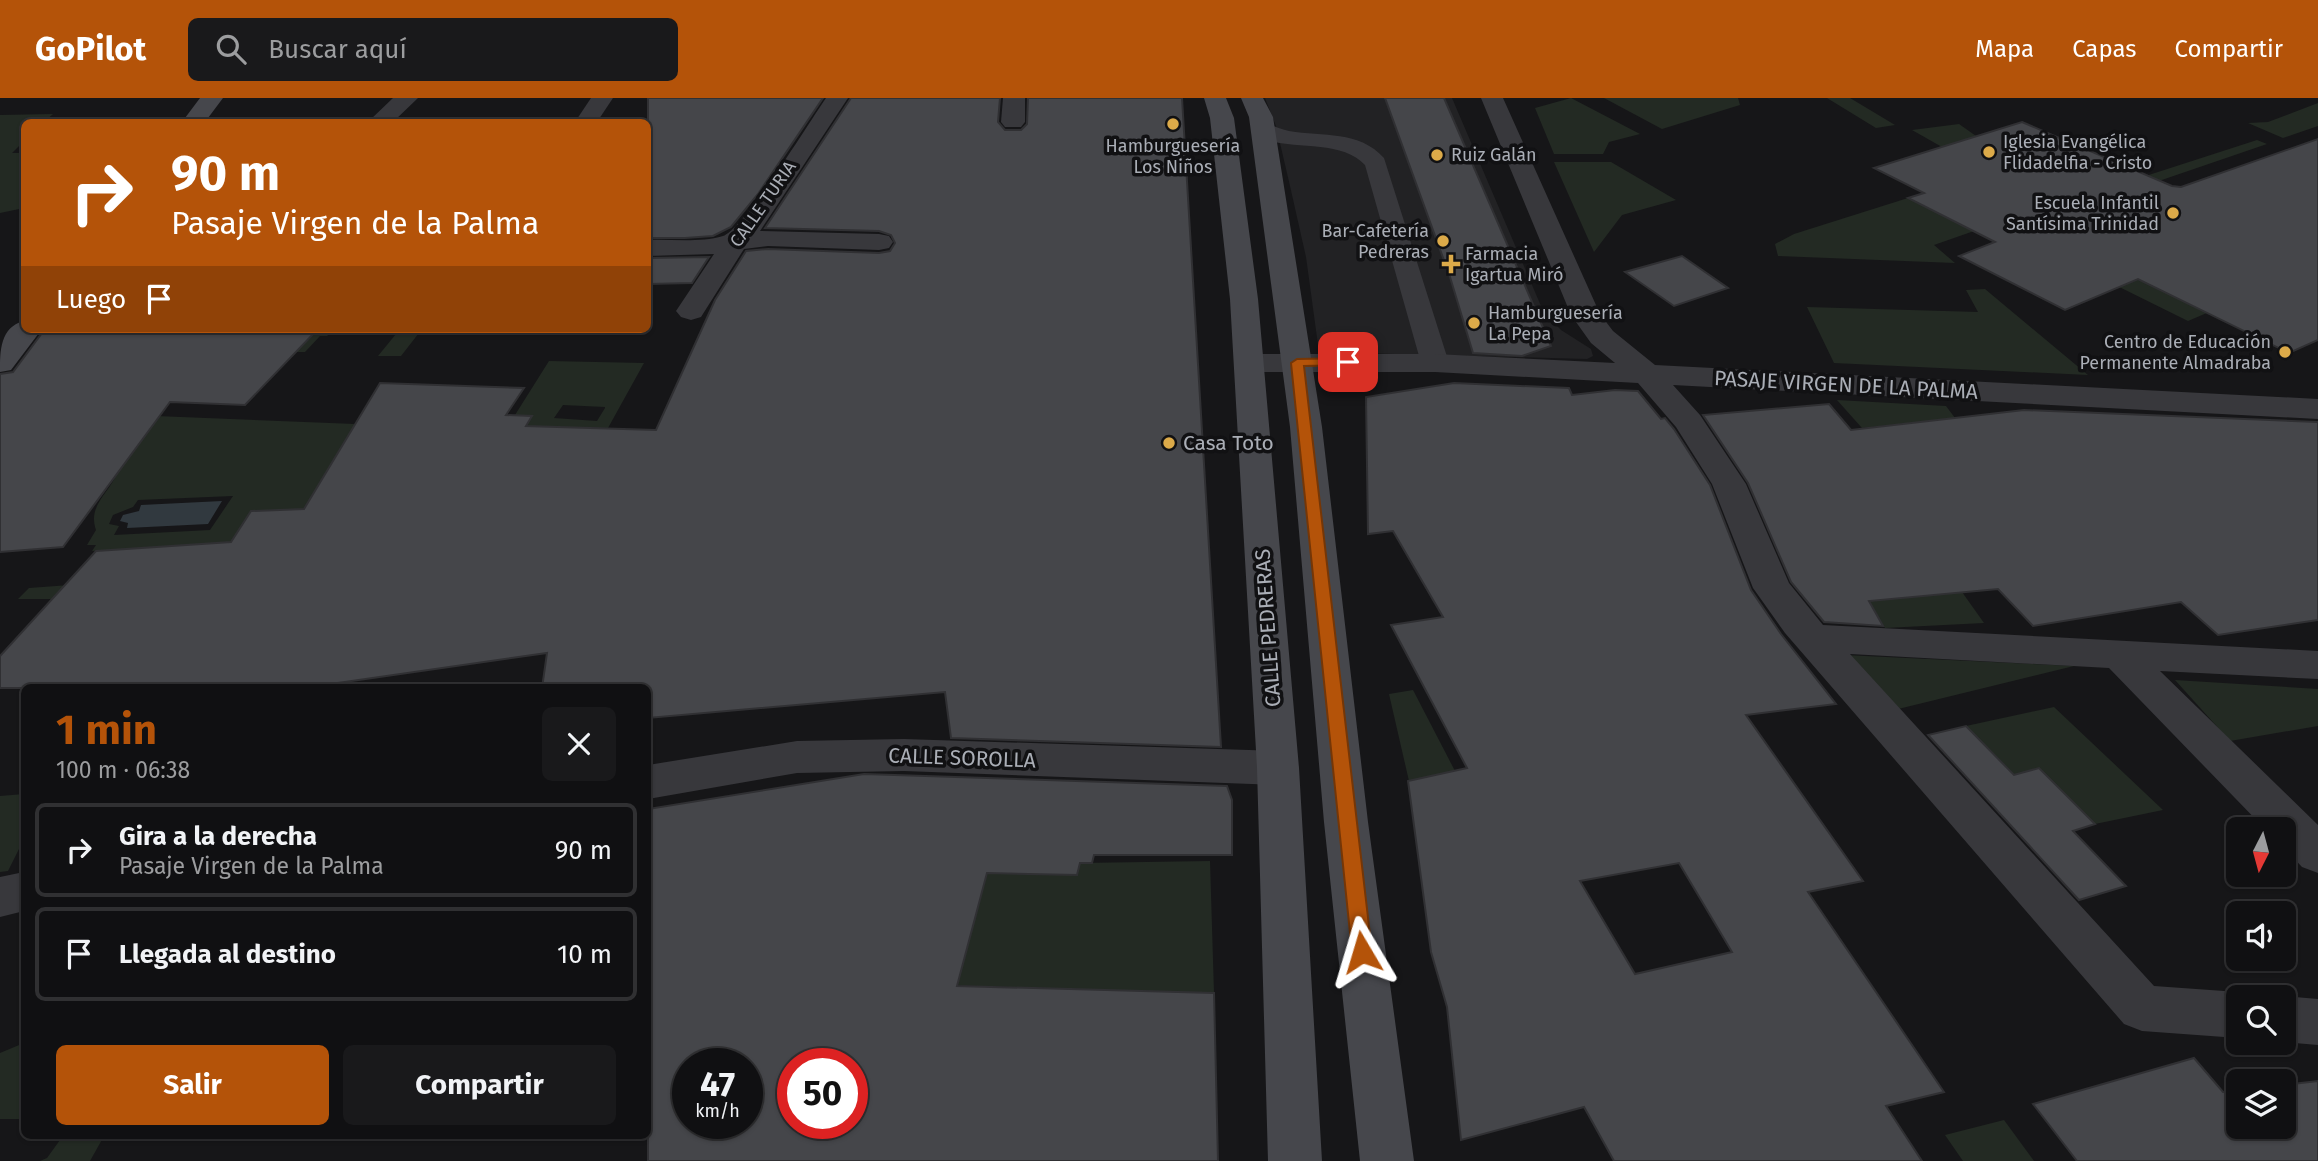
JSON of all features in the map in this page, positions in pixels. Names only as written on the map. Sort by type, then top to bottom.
[{"type":"main road","points":[[195,119],[212,98]]},
{"type":"main road","name":"CALLE PEDRERAS","points":[[1215,98],[1222,118],[1250,363],[1278,768],[1294,1161]]},
{"type":"main road","points":[[1257,113],[1304,412],[1346,822],[1387,1161]]},
{"type":"main road","points":[[0,363],[24,333]]},
{"type":"street","points":[[382,119],[407,98]]},
{"type":"street","points":[[588,119],[602,98]]},
{"type":"street","name":"CALLE TURIA","points":[[691,310],[735,242],[756,220],[837,98]]},
{"type":"street","points":[[1013,122],[1014,98]]},
{"type":"street","points":[[1492,98],[1586,315],[1602,337],[1647,374],[1689,422],[1729,484],[1773,588],[1811,638],[2142,1008],[2226,1014]]},
{"type":"street","points":[[651,248],[695,248],[777,238],[879,242]]},
{"type":"street","name":"PASAJE VIRGEN DE LA PALMA","points":[[1304,412],[1318,386],[1326,378],[1344,368],[1373,361]]},
{"type":"street","name":"PASAJE VIRGEN DE LA PALMA","points":[[1250,363],[1436,363],[2318,409]]},
{"type":"street","points":[[1811,638],[2318,665]]},
{"type":"street","points":[[2119,654],[2318,854]]},
{"type":"street","name":"CALLE SOROLLA","points":[[651,781],[797,757],[904,755],[1278,768]]},
{"type":"street","points":[[0,897],[21,893]]},
{"type":"street","points":[[2296,1020],[2318,1022]]},
{"type":"lane","points":[[1257,113],[1294,138],[1347,144],[1371,156],[1377,163],[1436,363]]},
{"type":"shaded area","points":[[1265,98],[1452,98],[1544,313],[1561,330],[1591,349],[1593,356],[1587,359],[1319,352],[1306,257],[1276,126]]},
{"type":"shaded area","points":[[1571,98],[1640,134],[1609,142],[1603,154],[1554,154],[1535,108]]},
{"type":"shaded area","points":[[1604,98],[1738,98],[1740,105],[1662,129]]},
{"type":"shaded area","points":[[1827,98],[1850,98],[1895,125],[1876,128]]},
{"type":"shaded area","points":[[2318,103],[2318,126],[2283,138],[2248,123],[2268,122]]},
{"type":"shaded area","points":[[53,114],[47,119],[21,119],[21,144],[12,153],[21,153],[21,209],[0,213],[0,115]]},
{"type":"shaded area","points":[[1959,124],[1976,136],[1942,147],[1912,130]]},
{"type":"shaded area","points":[[2257,140],[2267,144],[2115,196],[2258,291],[2188,321],[1994,225]]},
{"type":"shaded area","points":[[1554,162],[1611,162],[1676,200],[1622,215],[1594,252]]},
{"type":"shaded area","points":[[1908,198],[1974,231],[1934,245],[1955,263],[1778,256],[1775,244],[1794,234]]},
{"type":"shaded area","points":[[1985,289],[2088,375],[1834,363],[1807,307],[1978,312],[1966,290]]},
{"type":"shaded area","points":[[314,333],[331,333],[320,336],[305,352],[296,352]]},
{"type":"shaded area","points":[[364,333],[419,333],[401,356],[378,356],[396,334]]},
{"type":"shaded area","points":[[549,361],[644,363],[608,428],[526,426],[532,416],[515,415]],"holes":[[[563,405],[605,407],[597,421],[554,418]]]},
{"type":"shaded area","points":[[1837,400],[1946,406],[1955,418],[1862,428]]},
{"type":"shaded area","points":[[131,415],[355,424],[304,509],[251,511],[234,538],[256,538],[40,613],[51,599],[18,599],[29,588],[97,583],[119,550],[92,551],[96,545],[87,545],[96,530],[94,521],[97,506],[118,470]],"holes":[[[233,496],[210,530],[114,535],[119,526],[109,524],[113,515],[133,507],[138,500]]]},
{"type":"shaded area","points":[[222,501],[208,524],[127,528],[128,523],[120,521],[123,515],[139,511],[141,505]]},
{"type":"shaded area","points":[[1962,592],[1984,623],[1885,628],[1869,601]]},
{"type":"shaded area","points":[[1844,655],[2074,666],[1890,711]]},
{"type":"shaded area","points":[[2175,680],[2318,689],[2318,726],[2230,741]]},
{"type":"shaded area","points":[[1413,690],[1455,771],[1409,781],[1389,694]]},
{"type":"shaded area","points":[[2054,707],[2163,810],[2095,824],[2039,768],[2014,775],[1966,726]]},
{"type":"shaded area","points":[[871,779],[997,780],[996,841],[1021,844],[1018,874],[1077,875],[1080,863],[1210,861],[1214,993],[845,982]],"holes":[[[905,817],[939,819],[936,832],[996,842],[976,916],[877,908]]]},
{"type":"shaded area","points":[[21,794],[21,845],[8,871],[0,872],[0,796]]},
{"type":"shaded area","points":[[21,1044],[21,1119],[0,1119],[0,1053]]},
{"type":"shaded area","points":[[2004,1120],[2034,1161],[1963,1161],[1945,1135]]},
{"type":"shaded area","points":[[102,1139],[90,1161],[40,1161],[47,1158],[60,1140]]},
{"type":"building","points":[[648,98],[823,98],[758,194],[731,227],[713,236],[651,238],[651,119],[648,119]]},
{"type":"building","points":[[851,98],[1000,98],[998,122],[1005,130],[1021,130],[1027,124],[1028,98],[1182,98],[1221,747],[951,738],[945,692],[651,718],[651,684],[543,684],[547,653],[331,684],[21,684],[21,688],[0,688],[0,656],[96,551],[231,542],[251,511],[304,509],[380,383],[524,388],[506,415],[532,416],[526,426],[656,430],[715,300],[746,251],[768,249],[879,253],[890,251],[895,243],[891,235],[879,231],[765,228]]},
{"type":"building","points":[[1385,98],[1444,98],[1551,346],[1522,356],[1473,353],[1450,277]]},
{"type":"building","name":"Escuela Infantil Santísima Trinidad","points":[[2022,122],[2172,186],[2181,187],[2318,139],[2318,340],[2289,353],[2138,279],[2065,310],[1959,256],[1995,242],[1908,198],[1924,193],[1874,168]]},
{"type":"building","points":[[1682,256],[1728,288],[1674,306],[1625,272]]},
{"type":"building","points":[[709,257],[692,283],[651,284],[651,258]]},
{"type":"building","points":[[42,333],[314,333],[245,405],[170,402],[63,547],[0,552],[0,374],[13,372]]},
{"type":"building","points":[[1454,383],[1569,388],[1572,395],[1615,390],[1638,391],[1661,419],[1665,418],[1674,429],[1710,485],[1751,590],[1781,634],[1836,704],[1746,715],[1863,881],[1808,892],[1944,1092],[1886,1106],[1922,1161],[1614,1161],[1584,1107],[1461,1140],[1447,1007],[1431,952],[1408,781],[1467,768],[1391,625],[1443,617],[1393,531],[1368,534],[1366,397]],"holes":[[[1679,863],[1732,952],[1635,974],[1580,881]]]},
{"type":"building","points":[[1829,404],[1851,430],[2024,410],[2318,422],[2318,620],[2218,635],[2181,602],[2033,626],[1998,589],[1869,601],[1883,626],[1824,622],[1791,582],[1748,483],[1703,415]]},
{"type":"building","points":[[1966,726],[2014,775],[2039,768],[2095,824],[2073,831],[2126,886],[2079,900],[1928,735]]},
{"type":"building","points":[[864,774],[1227,786],[1232,800],[1232,855],[1094,855],[1092,863],[1080,863],[1077,875],[987,873],[957,986],[1214,993],[1218,1161],[648,1161],[648,1139],[651,1139],[651,809]]},
{"type":"building","points":[[2194,1058],[2223,1092],[2226,1092],[2226,1139],[2296,1139],[2296,1084],[2318,1081],[2318,1161],[2077,1161],[2033,1104]]},
{"type":"place","name":"Hamburguesería Los Niños","points":[[1173,124]]},
{"type":"place","name":"Iglesia Evangélica Flidadelfia - Cristo","points":[[1989,152]]},
{"type":"place","name":"Ruiz Galán","points":[[1437,155]]},
{"type":"place","name":"Escuela Infantil Santísima Trinidad","points":[[2173,213]]},
{"type":"place","name":"Bar-Cafetería Pedreras","points":[[1443,241]]},
{"type":"place","name":"Farmacia Igartua Miró","points":[[1451,264]]},
{"type":"place","name":"Hamburguesería La Pepa","points":[[1474,323]]},
{"type":"place","name":"Centro de Educación Permanente Almadraba","points":[[2285,352]]},
{"type":"place","name":"Casa Toto","points":[[1169,443]]},
{"type":"route","points":[[1348,362],[1297,363],[1362,952]]}]
